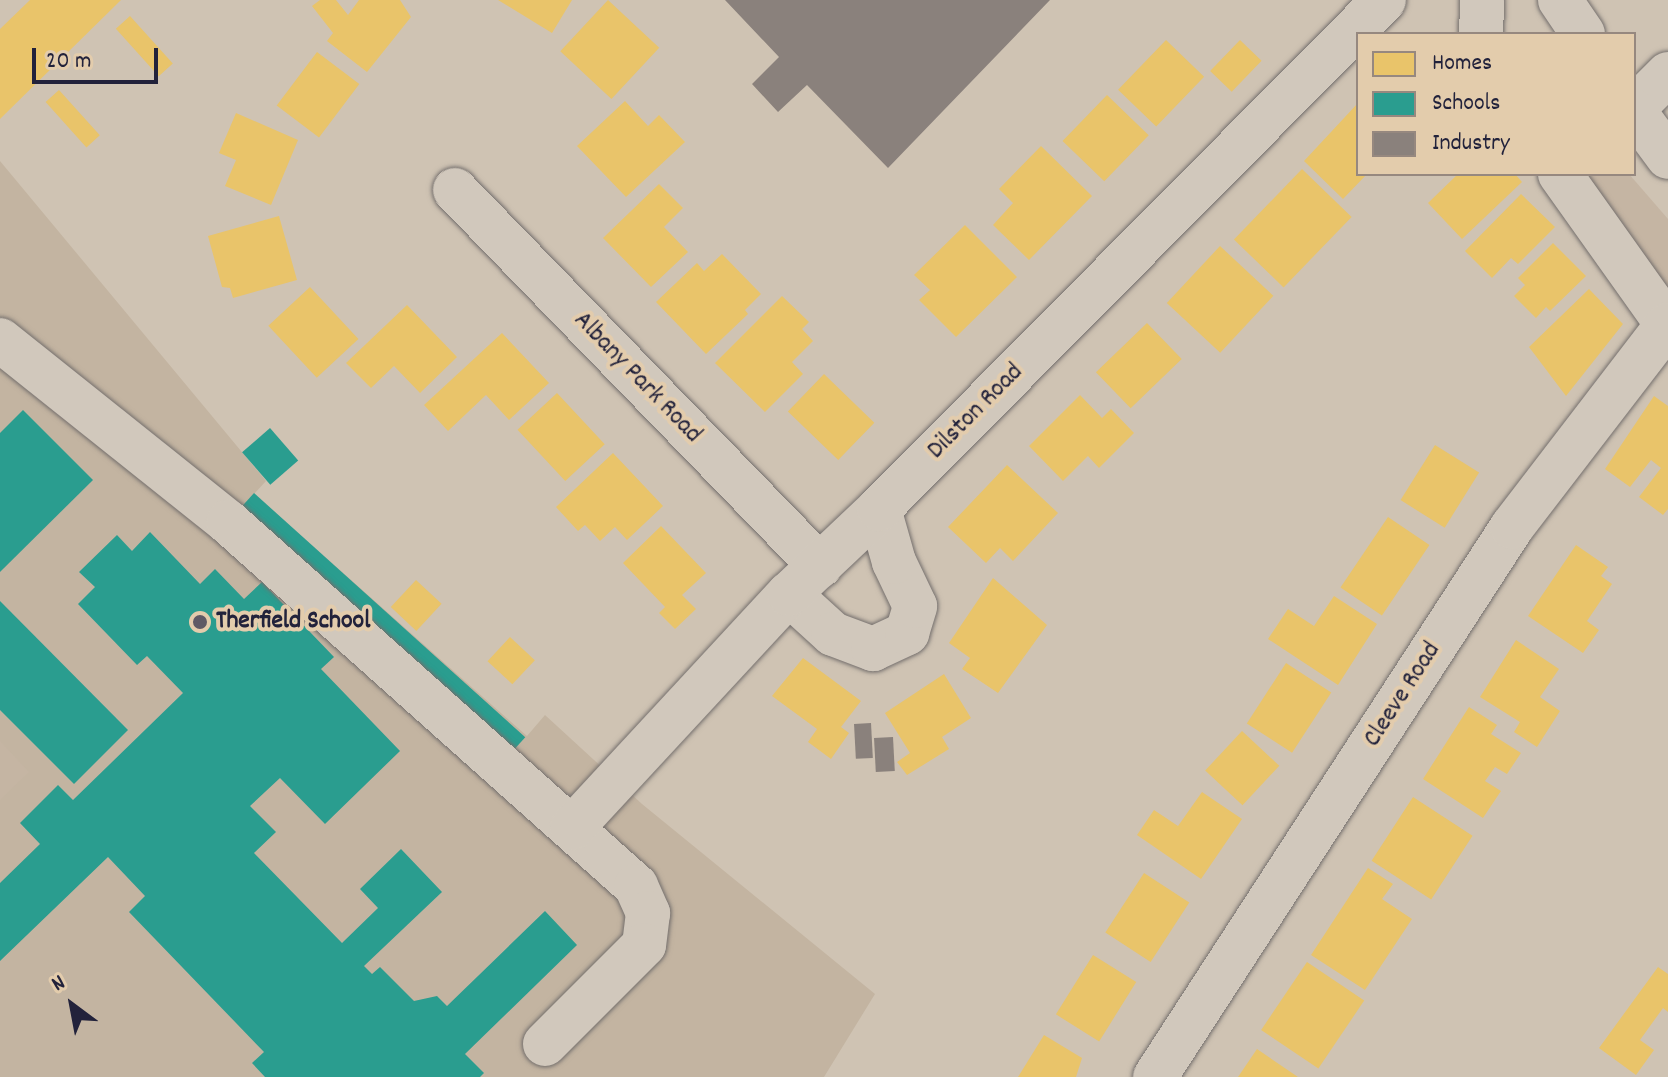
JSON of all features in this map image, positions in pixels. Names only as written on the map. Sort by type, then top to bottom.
[{"type":"street","name":"Dilston Road","points":[[572,828],[804,580],[879,509],[1384,0]]},
{"type":"street","points":[[1481,32],[1482,0]]},
{"type":"street","points":[[1560,0],[1582,32]]},
{"type":"street","points":[[1636,108],[1668,74]]},
{"type":"street","points":[[1636,113],[1668,157]]},
{"type":"street","points":[[1561,176],[1668,325]]},
{"type":"street","name":"Albany Park Road","points":[[455,190],[804,580],[833,634],[873,649],[907,633],[915,606],[894,562],[879,509]]},
{"type":"street","name":"Cleeve Road","points":[[1155,1077],[1512,527],[1668,325]]},
{"type":"street","points":[[0,340],[228,522],[636,886],[648,913],[644,945],[545,1044]]},
{"type":"shaded area","name":"Therfield School","points":[[0,161],[266,481],[254,494],[527,736],[545,715],[642,804],[875,994],[824,1077],[0,1077]]},
{"type":"shaded area","points":[[1578,176],[1631,176],[1668,219],[1668,299]]},
{"type":"shaded area","points":[[0,741],[29,772],[0,800]]},
{"type":"building: Homes","points":[[30,0],[121,0],[0,119],[0,29]]},
{"type":"building: Homes","points":[[320,0],[336,0],[348,15],[359,0],[400,0],[411,17],[367,72],[327,41],[333,33],[312,6]]},
{"type":"building: Homes","points":[[498,0],[572,0],[552,33]]},
{"type":"building: Homes","points":[[608,0],[659,48],[611,99],[560,51]]},
{"type":"building: Homes","points":[[130,16],[173,64],[159,76],[116,29]]},
{"type":"building: Homes","points":[[1166,40],[1204,77],[1156,126],[1118,90]]},
{"type":"building: Homes","points":[[1240,40],[1262,61],[1232,92],[1210,71]]},
{"type":"building: Homes","points":[[317,52],[359,84],[319,137],[277,106]]},
{"type":"building: Homes","points":[[59,90],[100,135],[86,147],[46,102]]},
{"type":"building: Homes","points":[[1107,95],[1149,135],[1104,181],[1063,141]]},
{"type":"building: Homes","points":[[625,101],[648,126],[659,115],[685,142],[626,197],[577,146]]},
{"type":"building: Homes","points":[[1356,105],[1356,176],[1365,176],[1343,199],[1304,161]]},
{"type":"building: Homes","points":[[236,113],[298,140],[271,205],[225,186],[236,160],[219,153]]},
{"type":"building: Homes","points":[[1041,146],[1092,196],[1029,260],[993,225],[1013,203],[999,189]]},
{"type":"building: Homes","points":[[1302,169],[1352,217],[1284,287],[1234,239]]},
{"type":"building: Homes","points":[[1456,176],[1517,176],[1522,182],[1462,239],[1428,203]]},
{"type":"building: Homes","points":[[659,184],[683,208],[664,227],[688,252],[651,287],[603,238]]},
{"type":"building: Homes","points":[[1521,194],[1555,227],[1518,264],[1511,258],[1492,278],[1465,251]]},
{"type":"building: Homes","points":[[279,216],[297,280],[233,298],[230,288],[222,287],[208,236]]},
{"type":"building: Homes","points":[[965,225],[1017,277],[956,337],[919,300],[930,290],[914,275]]},
{"type":"building: Homes","points":[[1553,243],[1586,276],[1550,311],[1546,307],[1536,318],[1514,296],[1525,285],[1518,278]]},
{"type":"building: Homes","points":[[1220,246],[1273,296],[1220,353],[1167,303]]},
{"type":"building: Homes","points":[[722,254],[761,294],[745,310],[748,314],[706,354],[656,302],[697,263],[704,271]]},
{"type":"building: Homes","points":[[310,287],[358,339],[317,378],[268,326]]},
{"type":"building: Homes","points":[[1589,289],[1623,324],[1566,396],[1529,347]]},
{"type":"building: Homes","points":[[782,296],[809,322],[802,329],[813,341],[792,362],[803,374],[765,412],[715,363]]},
{"type":"building: Homes","points":[[407,305],[457,357],[420,393],[394,366],[371,388],[346,363]]},
{"type":"building: Homes","points":[[1147,323],[1182,359],[1131,408],[1096,372]]},
{"type":"building: Homes","points":[[502,333],[549,383],[509,420],[486,395],[448,431],[424,405]]},
{"type":"building: Homes","points":[[824,374],[874,423],[838,460],[788,411]]},
{"type":"building: Homes","points":[[557,393],[605,444],[565,481],[518,430]]},
{"type":"building: Homes","points":[[1080,395],[1102,418],[1111,409],[1134,433],[1099,468],[1088,456],[1063,481],[1029,446]]},
{"type":"building: Homes","points":[[1654,396],[1668,406],[1668,509],[1663,515],[1639,497],[1661,468],[1651,460],[1630,487],[1605,469]]},
{"type":"building: Homes","points":[[1435,445],[1479,473],[1445,528],[1401,500]]},
{"type":"building: Homes","points":[[613,453],[663,506],[627,540],[615,527],[600,541],[585,525],[578,531],[556,507]]},
{"type":"building: Homes","points":[[1007,465],[1058,513],[1013,561],[1000,548],[986,563],[948,527]]},
{"type":"building: Homes","points":[[1388,517],[1429,545],[1382,615],[1340,587]]},
{"type":"building: Homes","points":[[661,526],[706,573],[682,595],[696,609],[675,629],[659,613],[665,607],[623,563]]},
{"type":"building: Homes","points":[[1576,545],[1608,567],[1601,576],[1612,584],[1587,621],[1599,630],[1583,653],[1528,616]]},
{"type":"building: Homes","points":[[993,578],[1047,625],[998,693],[962,669],[970,658],[949,643]]},
{"type":"building: Homes","points":[[416,580],[442,604],[416,631],[391,607]]},
{"type":"building: Homes","points":[[1334,596],[1377,624],[1338,685],[1268,639],[1288,609],[1314,626]]},
{"type":"building: Homes","points":[[510,637],[535,660],[512,684],[487,661]]},
{"type":"building: Homes","points":[[1516,640],[1559,669],[1540,697],[1560,711],[1537,747],[1514,732],[1520,722],[1480,697]]},
{"type":"building: Homes","points":[[803,658],[861,701],[841,727],[849,733],[831,759],[808,742],[817,729],[772,696]]},
{"type":"building: Homes","points":[[1286,663],[1331,692],[1292,753],[1247,723]]},
{"type":"building: Homes","points":[[944,674],[971,718],[942,737],[949,749],[907,775],[897,762],[910,753],[885,713]]},
{"type":"building: Homes","points":[[1469,707],[1497,725],[1491,734],[1521,753],[1507,774],[1495,767],[1485,781],[1501,791],[1483,818],[1423,779]]},
{"type":"building: Homes","points":[[1242,731],[1279,766],[1242,805],[1205,770]]},
{"type":"building: Homes","points":[[1202,792],[1242,819],[1201,879],[1137,835],[1154,810],[1178,826]]},
{"type":"building: Homes","points":[[1413,797],[1473,836],[1431,899],[1372,861]]},
{"type":"building: Homes","points":[[1368,868],[1393,884],[1382,899],[1412,919],[1365,990],[1311,955]]},
{"type":"building: Homes","points":[[1144,873],[1189,902],[1151,962],[1105,933]]},
{"type":"building: Homes","points":[[1093,955],[1136,982],[1099,1041],[1056,1014]]},
{"type":"building: Homes","points":[[1307,962],[1364,1001],[1318,1069],[1261,1030]]},
{"type":"building: Homes","points":[[1658,967],[1668,974],[1668,1012],[1663,1008],[1640,1040],[1654,1050],[1636,1075],[1599,1048]]},
{"type":"building: Homes","points":[[1044,1035],[1082,1058],[1076,1077],[1018,1077]]},
{"type":"building: Homes","points":[[1257,1049],[1298,1077],[1238,1077]]},
{"type":"building: Schools","points":[[23,410],[93,480],[0,572],[0,433]]},
{"type":"building: Schools","points":[[270,428],[298,460],[270,485],[242,452]]},
{"type":"building: Schools","points":[[254,493],[525,737],[509,755],[238,511]]},
{"type":"building: Schools","points":[[150,532],[200,584],[215,569],[244,599],[262,582],[334,657],[321,669],[400,751],[325,824],[280,778],[250,806],[276,832],[254,853],[342,943],[378,908],[360,889],[401,849],[442,892],[364,966],[372,974],[380,967],[414,1001],[437,996],[447,1006],[545,911],[577,945],[465,1054],[484,1073],[480,1077],[265,1077],[252,1063],[264,1052],[129,912],[145,896],[108,857],[0,961],[0,883],[40,844],[20,823],[58,785],[73,800],[183,693],[147,656],[137,665],[78,604],[95,587],[79,572],[117,535],[132,551]]},
{"type":"building: Schools","points":[[0,601],[128,730],[74,784],[0,710]]},
{"type":"building: Industry","points":[[725,0],[1050,0],[888,168],[807,85],[778,112],[752,84],[779,57]]},
{"type":"building: Industry","points":[[871,723],[873,758],[856,759],[854,724]]},
{"type":"building: Industry","points":[[893,737],[895,771],[876,772],[874,738]]},
{"type":"place","name":"Therfield School","points":[[200,622]]}]
